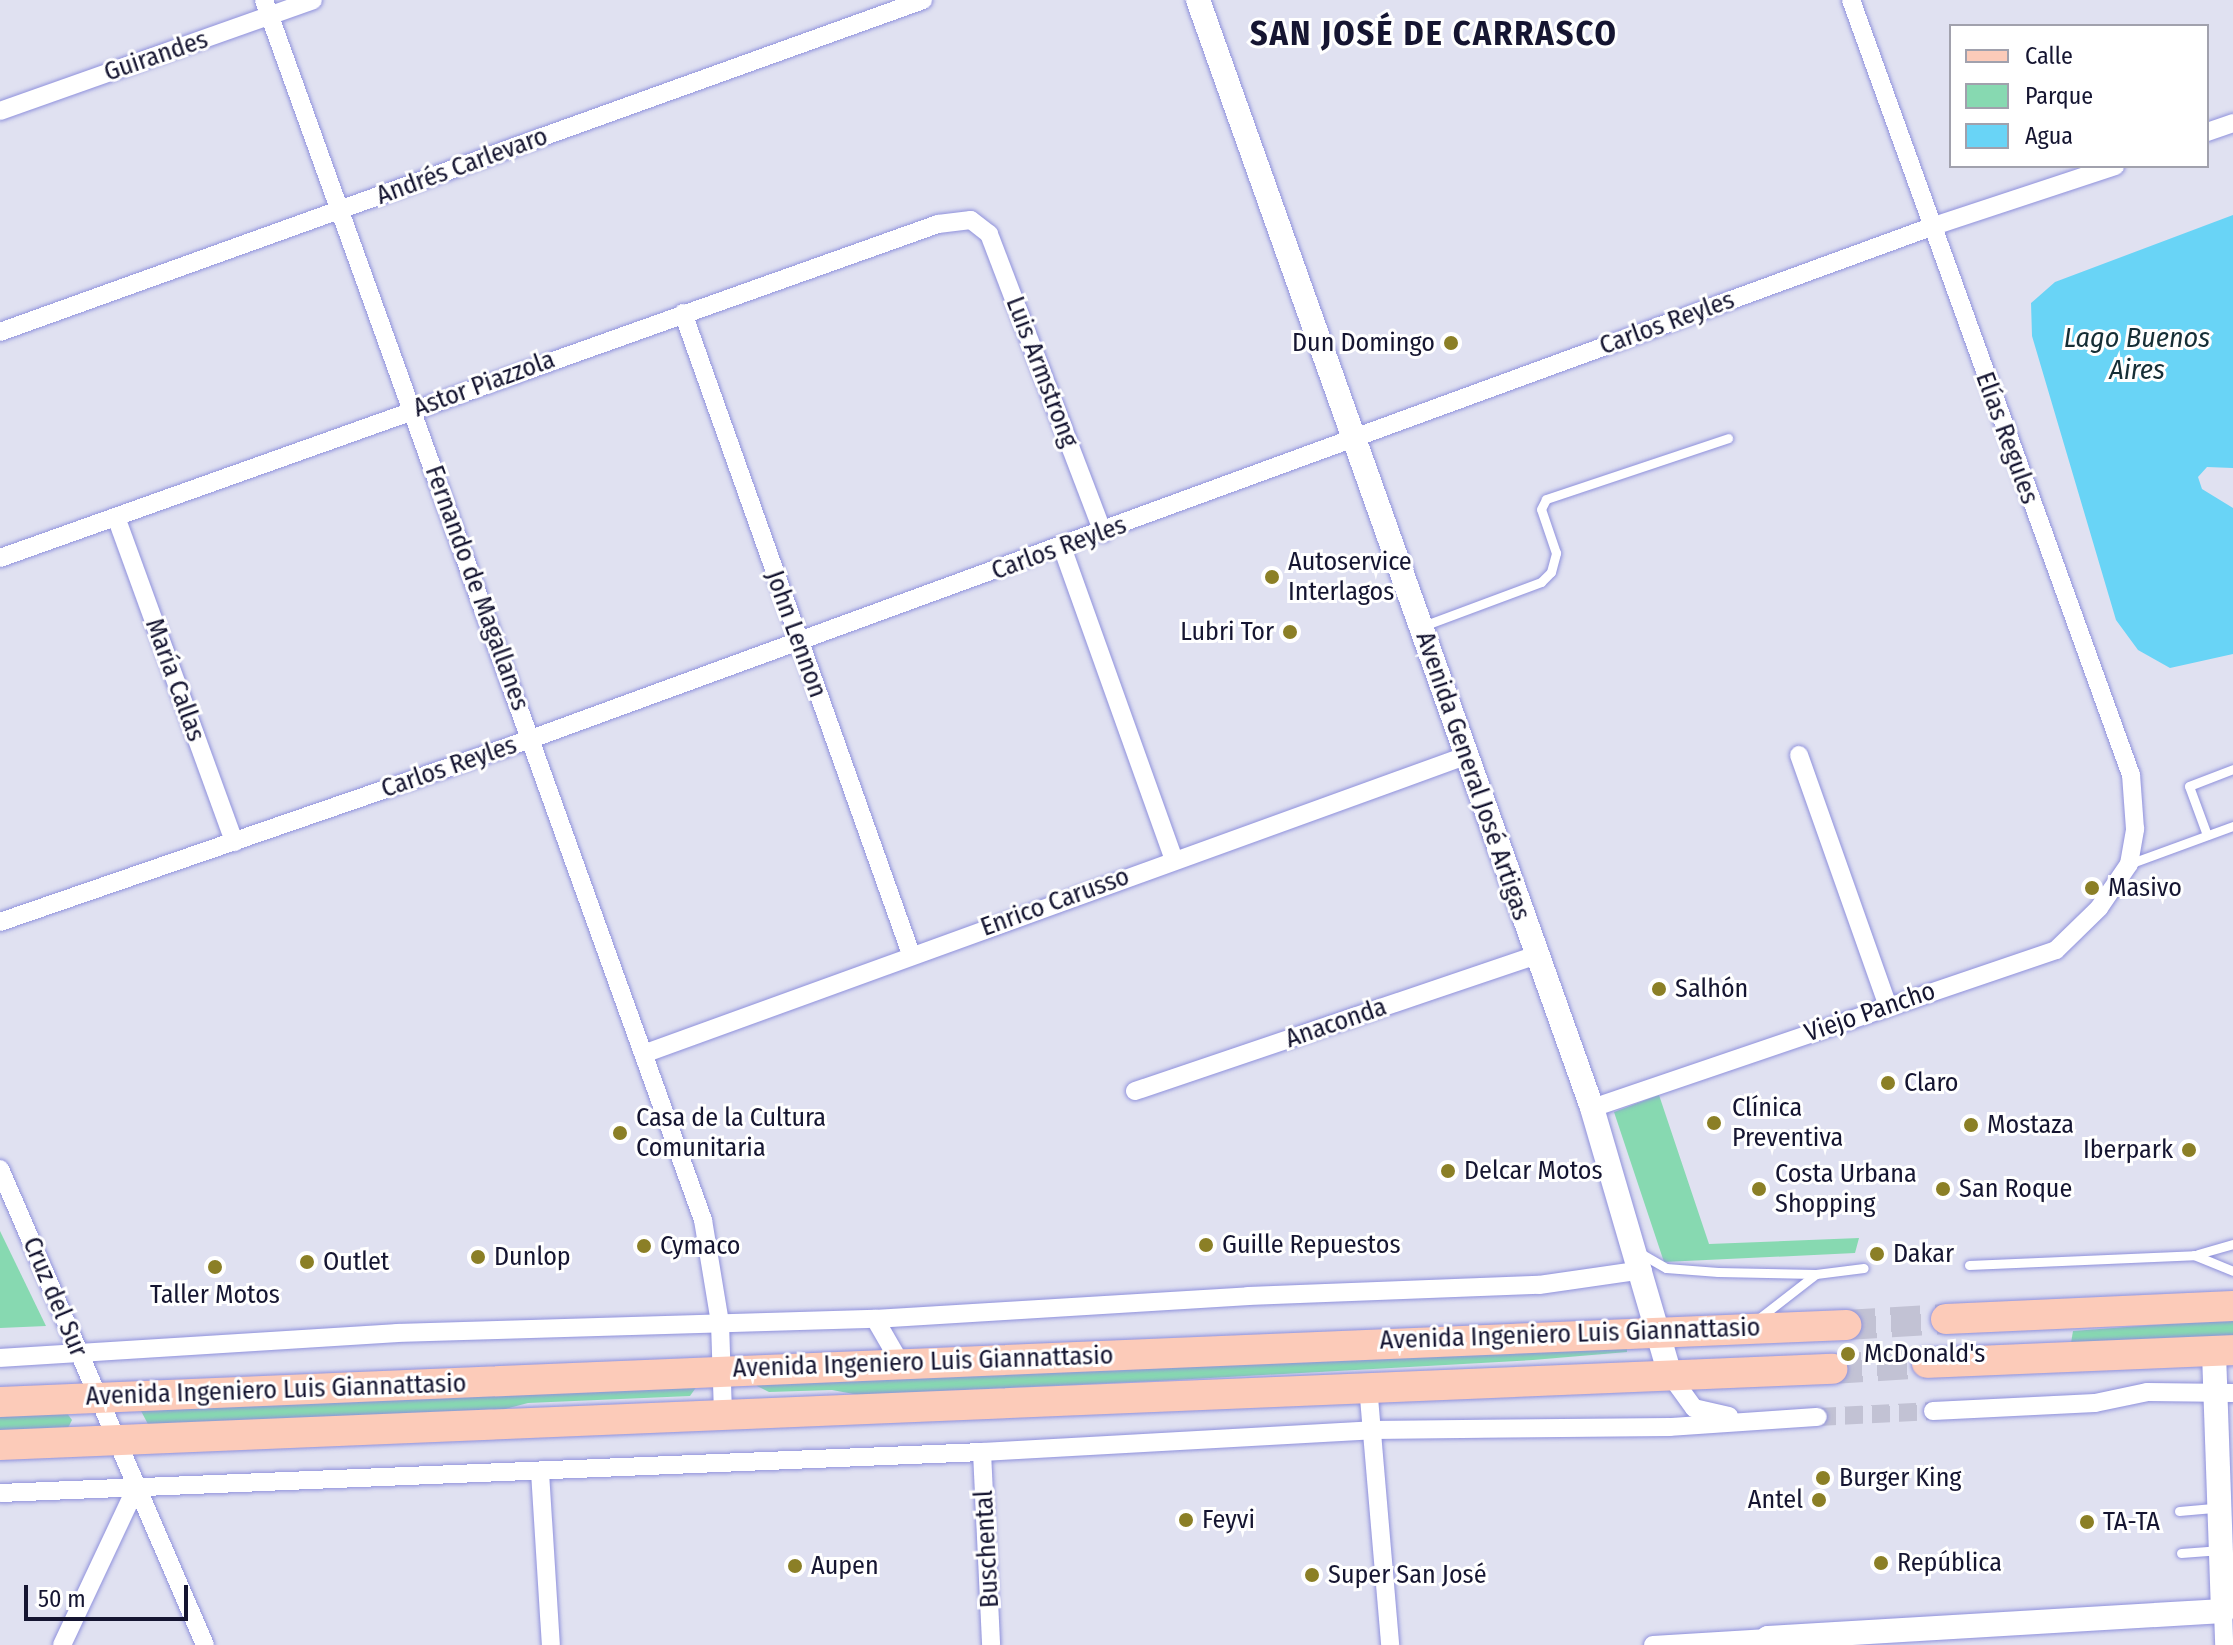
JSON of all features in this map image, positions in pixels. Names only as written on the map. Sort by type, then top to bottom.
[{"type":"main road","points":[[1946,1319],[2233,1306]]},
{"type":"main road","name":"Avenida Ingeniero Luis Giannattasio","points":[[0,1402],[1749,1326],[1846,1325]]},
{"type":"main road","points":[[1927,1363],[2224,1350]]},
{"type":"main road","name":"Avenida Ingeniero Luis Giannattasio","points":[[0,1445],[1832,1369]]},
{"type":"street","name":"Guirandes","points":[[0,111],[267,8],[313,0]]},
{"type":"street","name":"Andrés Carlevaro","points":[[0,332],[923,0]]},
{"type":"street","name":"Avenida General José Artigas","points":[[1198,0],[1592,1108],[1640,1260],[1670,1375]]},
{"type":"street","name":"Elías Regules","points":[[1851,0],[2131,775],[2135,829],[2126,871]]},
{"type":"street","name":"Fernando de Magallanes","points":[[267,8],[646,1053],[703,1220],[720,1323],[723,1413]]},
{"type":"street","points":[[2209,131],[2233,123]]},
{"type":"street","name":"Carlos Reyles","points":[[0,922],[531,739],[1103,533],[1354,436],[1931,227],[2109,168]]},
{"type":"street","name":"Astor Piazzola","points":[[0,558],[938,224],[971,220]]},
{"type":"street","name":"Luis Armstrong","points":[[971,220],[989,234],[1103,533]]},
{"type":"street","name":"John Lennon","points":[[683,313],[911,954]]},
{"type":"street","name":"María Callas","points":[[116,517],[234,842]]},
{"type":"street","points":[[1062,547],[1174,859]]},
{"type":"street","points":[[1799,755],[1888,1006]]},
{"type":"street","name":"Enrico Carusso","points":[[646,1053],[911,954],[1465,756]]},
{"type":"street","name":"Viejo Pancho","points":[[1592,1108],[2056,950],[2126,871]]},
{"type":"street","name":"Anaconda","points":[[1135,1091],[1536,955]]},
{"type":"street","name":"Cruz del Sur","points":[[0,1169],[205,1645]]},
{"type":"street","name":"Avenida Ingeniero Luis Giannattasio","points":[[0,1358],[77,1350],[875,1319],[1248,1296],[1539,1285],[1640,1260]]},
{"type":"street","points":[[875,1319],[901,1364]]},
{"type":"street","points":[[2224,1350],[2220,1508],[2224,1645]]},
{"type":"street","points":[[1670,1375],[1694,1408],[1770,1422]]},
{"type":"street","points":[[1368,1386],[1390,1645]]},
{"type":"street","points":[[1933,1411],[2095,1403],[2147,1392],[2224,1393]]},
{"type":"street","points":[[0,1493],[982,1452],[1372,1430],[1770,1422],[1818,1417]]},
{"type":"street","name":"Buschental","points":[[982,1452],[991,1645]]},
{"type":"street","points":[[540,1472],[551,1645]]},
{"type":"street","points":[[62,1645],[136,1488]]},
{"type":"street","points":[[1653,1645],[1827,1641],[2223,1611]]},
{"type":"lane","points":[[1420,627],[1541,582],[1551,572],[1556,553],[1541,509],[1546,499],[1728,438]]},
{"type":"lane","points":[[2207,835],[2189,786],[2233,769]]},
{"type":"lane","points":[[2126,871],[2233,826]]},
{"type":"lane","points":[[1969,1265],[2194,1255],[2233,1244]]},
{"type":"lane","points":[[2194,1255],[2233,1271]]},
{"type":"lane","points":[[1640,1260],[1666,1268],[1816,1274],[1864,1268]]},
{"type":"lane","points":[[1749,1326],[1816,1274]]},
{"type":"lane","points":[[2179,1511],[2220,1508]]},
{"type":"lane","points":[[2181,1553],[2221,1550]]},
{"type":"green space","points":[[1659,1095],[1709,1244],[1859,1238],[1855,1253],[1664,1262],[1614,1112]]},
{"type":"green space","points":[[0,1231],[46,1326],[0,1328]]},
{"type":"green space","points":[[2233,1319],[2233,1336],[2071,1343],[2073,1331]]},
{"type":"green space","points":[[1627,1343],[1627,1352],[1533,1360],[1157,1381],[859,1395],[832,1390],[769,1392],[757,1386],[757,1381]]},
{"type":"green space","points":[[697,1386],[690,1396],[528,1403],[505,1409],[149,1426],[141,1411]]},
{"type":"green space","points":[[66,1412],[72,1420],[68,1428],[0,1433],[0,1414]]},
{"type":"water","name":"Lago Buenos Aires","points":[[2233,215],[2233,468],[2207,467],[2198,477],[2202,489],[2233,508],[2233,654],[2170,668],[2138,650],[2116,620],[2032,336],[2031,303],[2055,282]]},
{"type":"tunnel","points":[[1846,1325],[1946,1319]]},
{"type":"tunnel","points":[[1832,1369],[1927,1363]]},
{"type":"tunnel","points":[[1818,1417],[1933,1411]]},
{"type":"place","name":"Dun Domingo","points":[[1451,343]]},
{"type":"place","name":"Autoservice Interlagos","points":[[1272,577]]},
{"type":"place","name":"Lubri Tor","points":[[1290,632]]},
{"type":"place","name":"Masivo","points":[[2092,888]]},
{"type":"place","name":"Salhón","points":[[1659,989]]},
{"type":"place","name":"Claro","points":[[1888,1083]]},
{"type":"place","name":"Clínica Preventiva","points":[[1714,1123]]},
{"type":"place","name":"Mostaza","points":[[1971,1125]]},
{"type":"place","name":"Casa de la Cultura Comunitaria","points":[[620,1133]]},
{"type":"place","name":"Iberpark","points":[[2189,1150]]},
{"type":"place","name":"Delcar Motos","points":[[1448,1171]]},
{"type":"place","name":"Costa Urbana Shopping","points":[[1759,1189]]},
{"type":"place","name":"San Roque","points":[[1943,1189]]},
{"type":"place","name":"Guille Repuestos","points":[[1206,1245]]},
{"type":"place","name":"Cymaco","points":[[644,1246]]},
{"type":"place","name":"Dakar","points":[[1877,1254]]},
{"type":"place","name":"Dunlop","points":[[478,1257]]},
{"type":"place","name":"Outlet","points":[[307,1262]]},
{"type":"place","name":"Taller Motos","points":[[215,1267]]},
{"type":"place","name":"McDonald's","points":[[1848,1354]]},
{"type":"place","name":"Burger King","points":[[1823,1478]]},
{"type":"place","name":"Antel","points":[[1819,1500]]},
{"type":"place","name":"Feyvi","points":[[1186,1520]]},
{"type":"place","name":"TA-TA","points":[[2087,1522]]},
{"type":"place","name":"República","points":[[1881,1563]]},
{"type":"place","name":"Aupen","points":[[795,1566]]},
{"type":"place","name":"Super San José","points":[[1312,1575]]},
{"type":"district","name":"SAN JOSÉ DE CARRASCO","points":[[1434,34]]}]
